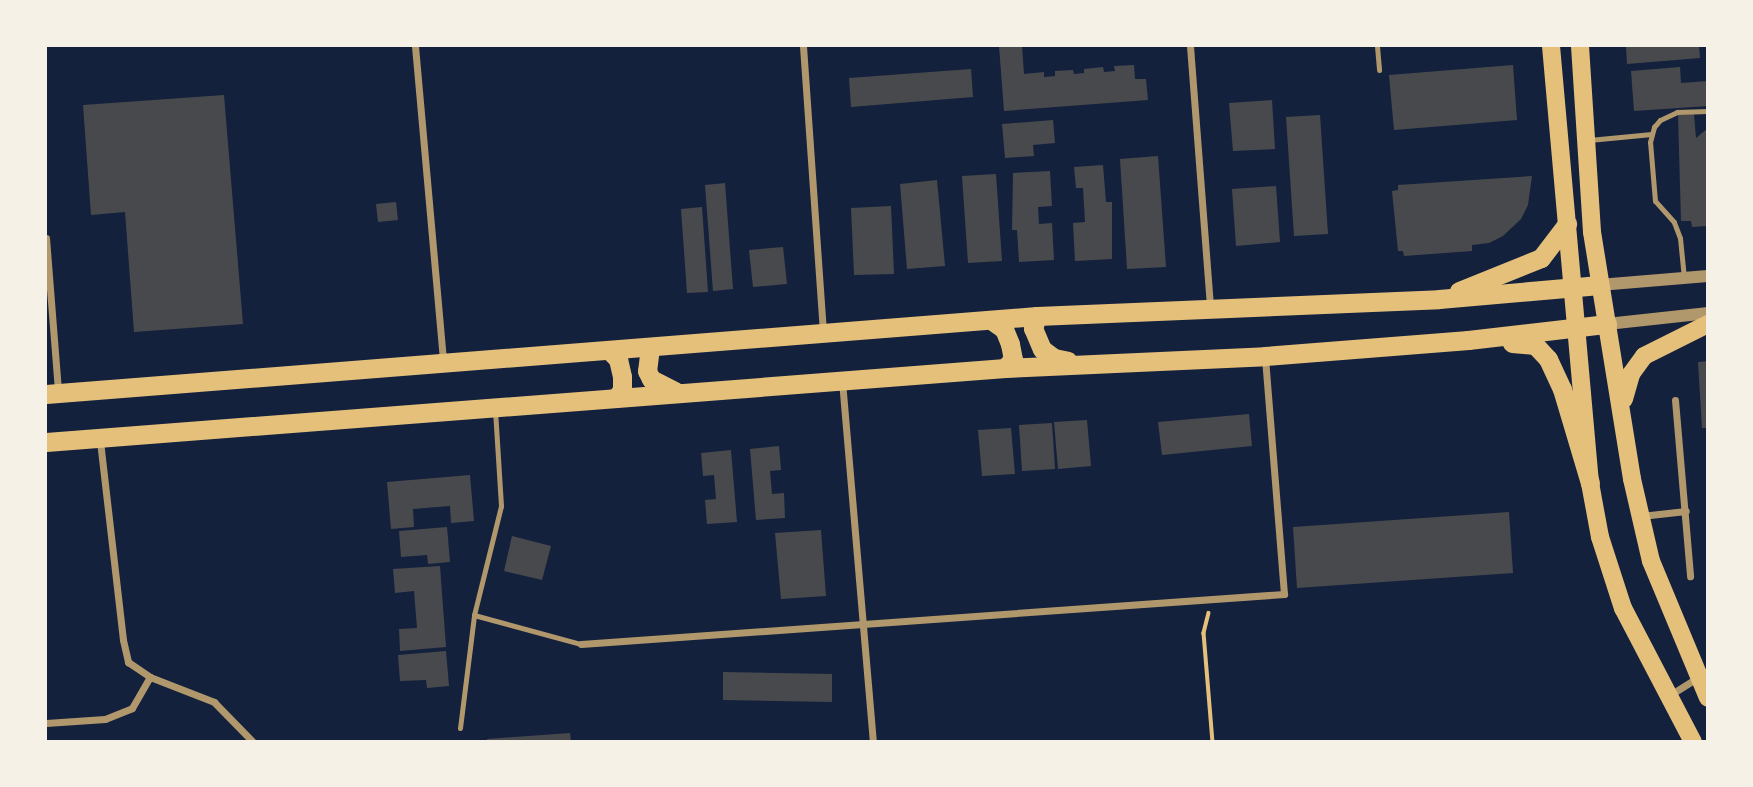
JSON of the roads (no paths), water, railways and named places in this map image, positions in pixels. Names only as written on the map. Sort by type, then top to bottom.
[{"type":"highway","points":[[1439,299],[1541,258],[1567,224]]},
{"type":"highway","points":[[52,394],[1037,316],[1439,299],[1599,285]]},
{"type":"highway","points":[[1037,316],[1033,328],[1042,349],[1054,358],[1076,363]]},
{"type":"highway","points":[[991,320],[1004,329],[1010,344],[1013,359],[1005,368]]},
{"type":"highway","points":[[46,442],[616,398],[676,391],[1076,363],[1265,356],[1468,340],[1607,324]]},
{"type":"highway","points":[[1468,340],[1535,345],[1548,359],[1562,389],[1590,484]]},
{"type":"highway","points":[[650,347],[647,370],[651,379],[676,391]]},
{"type":"highway","points":[[609,350],[618,359],[622,377],[622,390],[616,398]]},
{"type":"main road","points":[[1551,46],[1590,484],[1600,537],[1623,608],[1693,741]]},
{"type":"main road","points":[[1580,46],[1599,285],[1622,406],[1632,479],[1651,561],[1702,675],[1707,698]]},
{"type":"main road","points":[[1622,406],[1631,374],[1643,356],[1707,324]]},
{"type":"street","points":[[415,46],[443,363]]},
{"type":"street","points":[[803,46],[823,333]]},
{"type":"street","points":[[1190,46],[1211,310]]},
{"type":"street","points":[[46,238],[52,394]]},
{"type":"street","points":[[1599,285],[1707,276]]},
{"type":"street","points":[[1607,324],[1707,313]]},
{"type":"street","points":[[581,644],[1284,594],[1265,356]]},
{"type":"street","points":[[842,380],[873,741]]},
{"type":"street","points":[[1675,400],[1690,576]]},
{"type":"street","points":[[100,438],[122,640],[128,662],[150,677],[214,702],[253,741]]},
{"type":"street","points":[[1641,516],[1686,511]]},
{"type":"street","points":[[1668,696],[1702,675]]},
{"type":"street","points":[[46,723],[105,719],[132,708],[150,677]]},
{"type":"lane","points":[[1377,46],[1379,70]]},
{"type":"lane","points":[[1684,278],[1677,230],[1656,201],[1650,142],[1660,120],[1677,112],[1707,111]]},
{"type":"lane","points":[[1586,140],[1652,134]]},
{"type":"lane","points":[[460,728],[474,615],[501,506],[495,407]]},
{"type":"lane","points":[[474,615],[581,644]]}]
